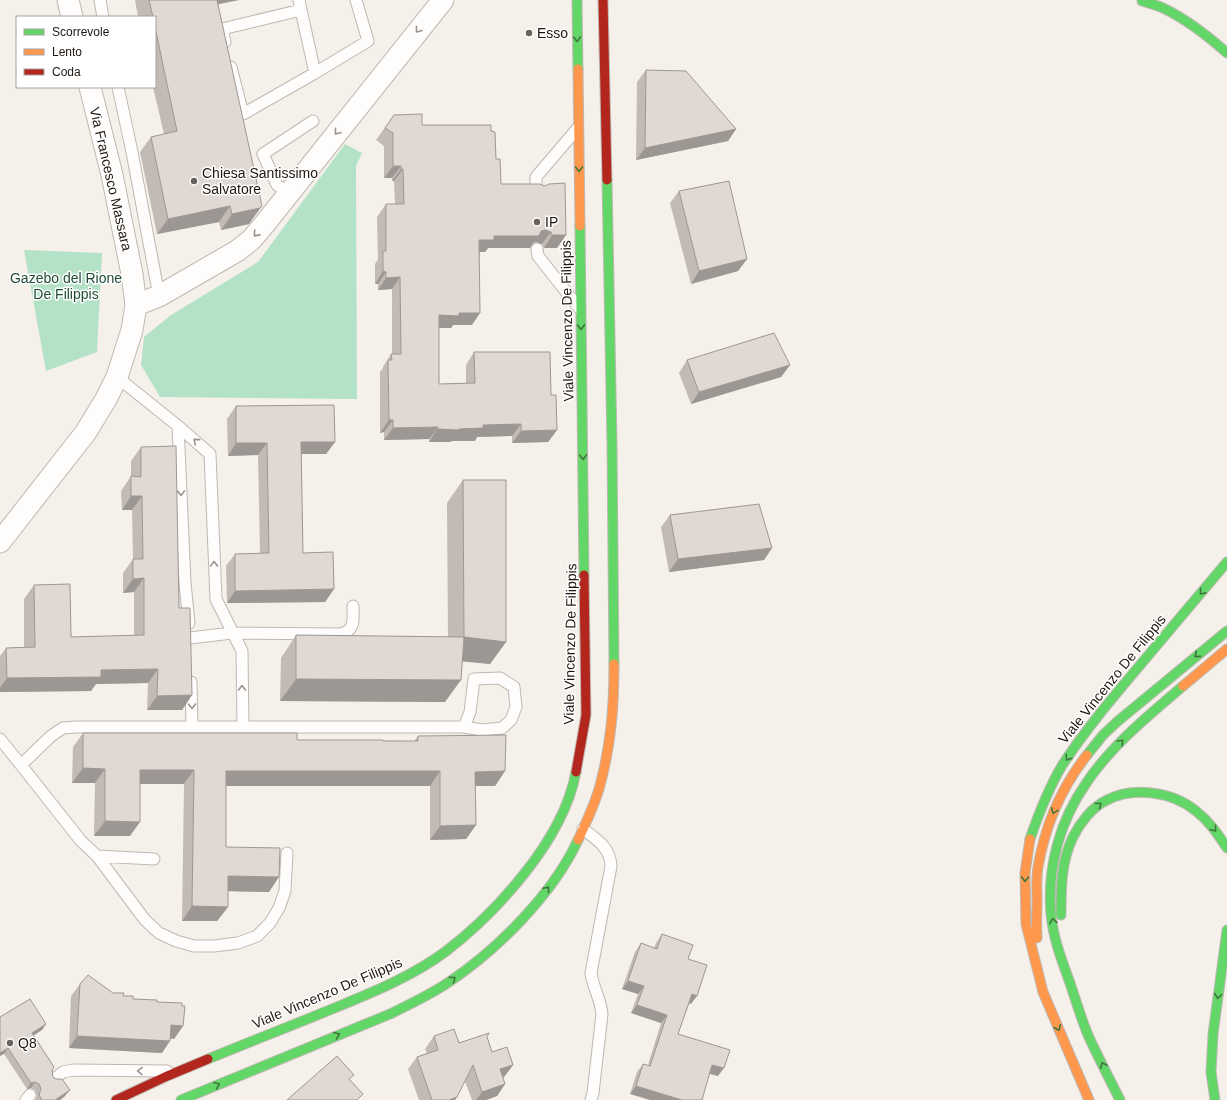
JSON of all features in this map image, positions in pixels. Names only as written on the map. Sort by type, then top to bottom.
[{"type":"main road","name":"Viale Vincenzo De Filippis","points":[[116,1100],[179,1071],[374,991],[422,966],[455,943],[495,908],[535,861],[549,840],[562,814],[572,787],[586,717],[577,0]]},
{"type":"main road","points":[[181,1100],[390,1014],[421,999],[449,982],[502,939],[521,920],[556,878],[574,848],[589,816],[601,782],[611,734],[614,695],[612,444],[603,0]]},
{"type":"main road","points":[[1142,1],[1167,10],[1198,25],[1227,45]]},
{"type":"main road","points":[[1167,10],[1197,29],[1227,54]]},
{"type":"main road","name":"Viale Vincenzo De Filippis","points":[[1089,1100],[1043,992],[1026,924],[1024,895],[1025,873],[1030,843],[1038,815],[1051,787],[1086,730],[1227,562]]},
{"type":"main road","points":[[1043,992],[1037,930],[1038,863],[1054,809],[1063,790],[1074,771],[1090,749],[1105,733],[1227,631]]},
{"type":"main road","points":[[1120,1100],[1084,1024],[1059,951],[1051,913],[1050,887],[1057,849],[1071,808],[1080,791],[1106,757],[1175,693],[1227,649]]},
{"type":"main road","points":[[1070,986],[1061,917],[1063,874],[1066,854],[1073,836],[1091,811],[1113,796],[1127,792],[1157,792],[1189,805],[1202,815],[1213,826],[1227,848]]},
{"type":"main road","points":[[1215,1100],[1211,1072],[1212,1034],[1227,930]]},
{"type":"street","points":[[68,0],[72,16]]},
{"type":"street","points":[[136,305],[159,296],[237,250],[251,240],[443,0]]},
{"type":"street","name":"Via Francesco Massara","points":[[0,542],[86,432],[106,399],[117,377],[132,330],[136,305],[132,274],[112,175],[90,88]]},
{"type":"lane","points":[[100,0],[103,16]]},
{"type":"lane","points":[[315,73],[300,5],[222,29],[243,114],[315,73],[368,41],[356,0]]},
{"type":"lane","points":[[118,88],[159,296]]},
{"type":"lane","points":[[289,193],[277,185],[263,154],[313,121]]},
{"type":"lane","points":[[536,191],[536,177],[579,127]]},
{"type":"lane","points":[[537,249],[538,256],[581,311]]},
{"type":"lane","points":[[117,377],[210,454],[216,599],[242,651],[243,727]]},
{"type":"lane","points":[[178,426],[185,583],[190,642],[232,633],[346,633],[353,625],[353,606]]},
{"type":"lane","points":[[191,668],[192,727]]},
{"type":"lane","points":[[21,765],[51,736],[63,728],[76,727],[464,727],[482,730],[502,728],[511,720],[516,706],[514,687],[500,678],[474,679],[470,712],[464,727]]},
{"type":"lane","points":[[0,739],[81,841],[97,856],[145,920],[160,933],[176,941],[194,946],[214,946],[238,943],[257,936],[270,923],[280,908],[285,891],[286,853]]},
{"type":"lane","points":[[583,829],[603,845],[610,859],[611,866],[591,973],[592,982],[600,1002],[602,1014],[591,1100]]},
{"type":"lane","points":[[97,856],[154,859]]},
{"type":"lane","points":[[54,1079],[63,1072],[73,1070],[179,1071]]},
{"type":"green space","points":[[345,144],[362,153],[356,166],[357,399],[160,397],[141,365],[144,337],[171,315],[258,262]]},
{"type":"green space","name":"Gazebo del Rione De Filippis","points":[[24,250],[102,253],[97,352],[46,371]]},
{"type":"building","points":[[149,0],[217,0],[262,206],[260,208],[232,214],[230,206],[168,219],[151,137],[177,131],[156,32],[156,16],[153,16]]},
{"type":"building","points":[[646,70],[686,71],[736,129],[645,148]]},
{"type":"building","points":[[422,114],[422,125],[491,125],[491,131],[495,132],[496,159],[500,159],[501,184],[540,184],[545,186],[549,184],[565,183],[566,235],[552,235],[551,232],[545,230],[541,231],[539,236],[494,236],[494,240],[479,240],[480,313],[459,313],[459,316],[439,315],[439,384],[475,383],[474,352],[550,352],[551,395],[556,395],[557,430],[521,431],[521,424],[483,425],[483,428],[459,430],[437,429],[438,427],[393,428],[393,420],[389,420],[388,360],[392,360],[391,354],[401,354],[400,277],[386,278],[386,272],[383,271],[383,251],[386,251],[386,204],[404,204],[403,169],[401,169],[401,166],[393,166],[393,133],[385,128],[394,115]]},
{"type":"building","points":[[729,181],[747,259],[699,271],[679,191]]},
{"type":"building","points":[[774,333],[790,365],[699,392],[687,360]]},
{"type":"building","points":[[334,405],[335,442],[301,442],[303,553],[333,552],[334,589],[235,591],[235,554],[269,553],[267,443],[236,443],[236,406]]},
{"type":"building","points":[[176,446],[179,608],[190,608],[192,695],[157,696],[158,669],[101,670],[101,677],[7,678],[6,648],[35,647],[34,585],[70,584],[71,637],[144,635],[144,578],[133,579],[133,559],[143,559],[142,496],[131,496],[131,476],[141,477],[141,447]]},
{"type":"building","points":[[463,480],[506,480],[506,642],[464,637]]},
{"type":"building","points":[[759,504],[772,548],[678,559],[670,515]]},
{"type":"building","points":[[296,635],[464,637],[461,680],[296,679]]},
{"type":"building","points":[[83,733],[297,733],[297,740],[383,741],[418,741],[418,736],[506,735],[505,771],[475,772],[476,825],[440,826],[440,771],[226,771],[226,847],[280,848],[279,877],[228,876],[228,907],[192,906],[194,770],[140,770],[140,822],[105,821],[105,769],[83,768]]},
{"type":"building","points":[[662,934],[693,945],[688,959],[707,965],[697,996],[692,994],[678,1034],[730,1050],[724,1068],[712,1065],[702,1100],[682,1100],[636,1086],[643,1064],[650,1066],[667,1015],[637,1005],[644,986],[628,981],[641,943],[657,949]]},
{"type":"building","points":[[88,975],[113,993],[124,993],[123,996],[133,996],[133,999],[182,1003],[182,1006],[185,1006],[183,1026],[171,1025],[170,1041],[77,1036],[80,984]]},
{"type":"building","points":[[30,999],[46,1024],[32,1033],[54,1067],[52,1070],[53,1077],[56,1079],[62,1079],[70,1090],[55,1100],[42,1100],[39,1095],[41,1089],[39,1084],[35,1082],[31,1083],[8,1048],[0,1053],[0,1017]]},
{"type":"building","points":[[454,1029],[459,1043],[489,1033],[487,1037],[492,1052],[507,1047],[513,1065],[500,1069],[505,1084],[482,1092],[473,1065],[457,1097],[449,1100],[432,1100],[417,1057],[438,1050],[434,1036]]},
{"type":"building","points":[[337,1056],[354,1075],[349,1079],[363,1094],[357,1100],[287,1100]]},
{"type":"traffic: fast","points":[[577,0],[578,69]]},
{"type":"traffic: fast","points":[[1142,1],[1163,8],[1180,17],[1227,53]]},
{"type":"traffic: fast","points":[[607,180],[614,664]]},
{"type":"traffic: fast","points":[[580,226],[584,575]]},
{"type":"traffic: fast","points":[[1030,839],[1049,791],[1063,764],[1072,751],[1111,700],[1227,562]]},
{"type":"traffic: fast","points":[[1087,755],[1103,735],[1118,721],[1227,631]]},
{"type":"traffic: fast","points":[[1120,1100],[1088,1035],[1061,958],[1052,923],[1050,896],[1051,879],[1057,845],[1063,828],[1069,812],[1087,782],[1119,743],[1183,686]]},
{"type":"traffic: fast","points":[[208,1059],[376,991],[405,977],[445,952],[487,915],[533,863],[563,813],[573,786],[576,772]]},
{"type":"traffic: fast","points":[[1061,915],[1064,865],[1069,846],[1079,826],[1091,811],[1107,800],[1129,793],[1141,792],[1165,795],[1176,799],[1187,804],[1205,819],[1227,848]]},
{"type":"traffic: fast","points":[[181,1100],[390,1014],[442,987],[468,969],[505,937],[522,919],[554,880],[578,840]]},
{"type":"traffic: fast","points":[[1215,1100],[1211,1072],[1213,1034],[1227,930]]},
{"type":"traffic: slow","points":[[578,69],[580,226]]},
{"type":"traffic: slow","points":[[1183,686],[1227,649]]},
{"type":"traffic: slow","points":[[578,840],[590,814],[603,773],[609,742],[614,664]]},
{"type":"traffic: slow","points":[[1037,938],[1037,875],[1045,837],[1055,808],[1062,794],[1087,755]]},
{"type":"traffic: slow","points":[[1030,839],[1025,873],[1026,924],[1043,992],[1089,1100]]},
{"type":"traffic: jam","points":[[603,0],[607,180]]},
{"type":"traffic: jam","points":[[576,772],[586,715],[584,575]]},
{"type":"traffic: jam","points":[[116,1100],[208,1059]]},
{"type":"place","name":"Esso","points":[[529,33]]},
{"type":"place","name":"Chiesa Santissimo Salvatore","points":[[194,181]]},
{"type":"place","name":"IP","points":[[537,222]]},
{"type":"place","name":"Q8","points":[[10,1043]]}]
